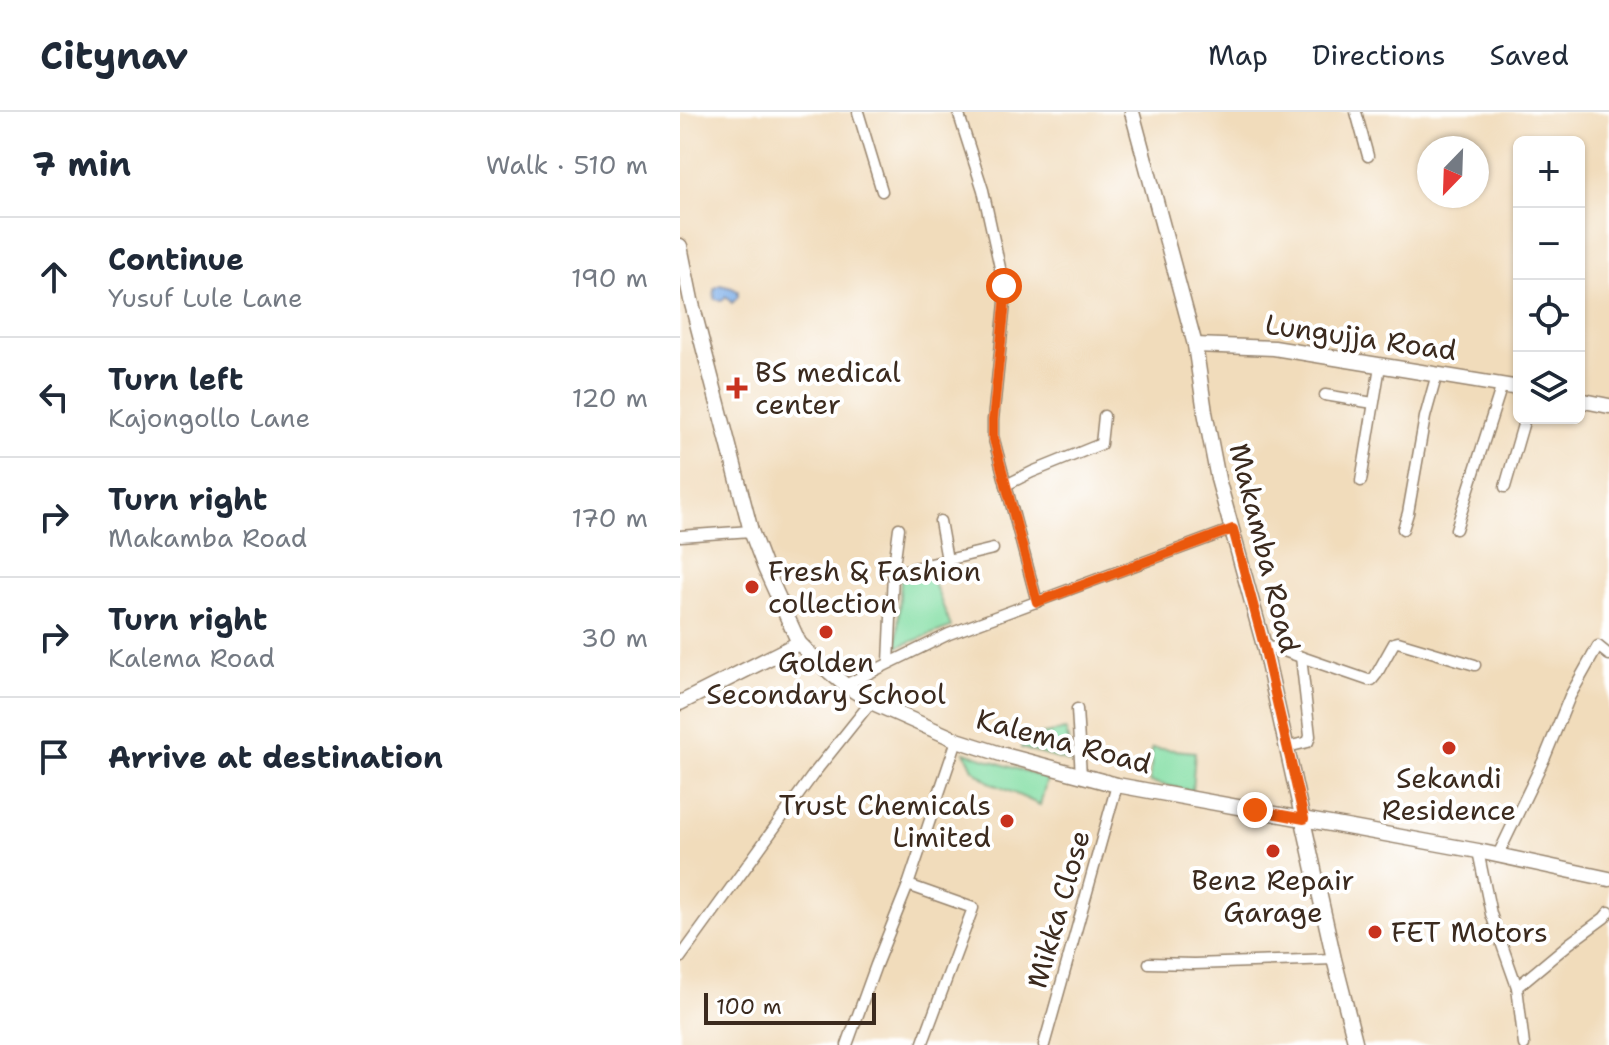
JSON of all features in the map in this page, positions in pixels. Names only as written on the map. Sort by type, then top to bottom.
[{"type":"street","points":[[858,112],[882,191]]},
{"type":"street","points":[[958,112],[983,190],[1004,286],[993,436],[1037,602]]},
{"type":"street","name":"Makamba Road","points":[[1132,112],[1195,345],[1218,479],[1264,646],[1356,1045]]},
{"type":"street","points":[[1356,112],[1368,156]]},
{"type":"street","name":"Kalema Road","points":[[680,246],[686,300],[751,531],[799,643],[845,685],[871,702],[957,740],[1081,776],[1609,879]]},
{"type":"street","name":"Lungujja Road","points":[[1195,345],[1274,348],[1513,387]]},
{"type":"street","points":[[1361,481],[1380,366]]},
{"type":"street","points":[[1403,529],[1425,417],[1437,374]]},
{"type":"street","points":[[1456,529],[1502,385]]},
{"type":"street","points":[[1325,395],[1373,403]]},
{"type":"street","points":[[1585,401],[1609,406]]},
{"type":"street","points":[[1006,485],[1101,444],[1104,416]]},
{"type":"street","points":[[1505,487],[1523,424]]},
{"type":"street","points":[[940,521],[947,560]]},
{"type":"street","points":[[889,663],[893,573],[899,528]]},
{"type":"street","points":[[845,685],[949,634],[1233,529]]},
{"type":"street","points":[[680,536],[751,531]]},
{"type":"street","points":[[893,573],[993,549]]},
{"type":"street","points":[[1264,646],[1368,680],[1376,675],[1394,643],[1398,642],[1475,665]]},
{"type":"street","points":[[680,703],[799,643]]},
{"type":"street","points":[[1498,855],[1550,746],[1570,696],[1598,646],[1609,655]]},
{"type":"street","points":[[1287,747],[1308,742],[1310,736],[1301,657]]},
{"type":"street","points":[[680,958],[815,772],[871,702]]},
{"type":"street","points":[[1077,709],[1081,776]]},
{"type":"street","points":[[847,1045],[908,885],[957,740]]},
{"type":"street","name":"Mikka Close","points":[[1044,1045],[1117,785]]},
{"type":"street","points":[[1478,851],[1491,914],[1517,987],[1524,1045]]},
{"type":"street","points":[[908,885],[973,908],[922,1045]]},
{"type":"street","points":[[1517,987],[1609,912]]},
{"type":"street","points":[[1149,963],[1334,959]]},
{"type":"green space","points":[[929,570],[951,627],[897,647],[901,577]]},
{"type":"green space","points":[[1066,730],[1073,763],[1021,748],[1022,738]]},
{"type":"green space","points":[[1152,748],[1195,752],[1192,791],[1150,782]]},
{"type":"green space","points":[[965,752],[1047,779],[1040,805],[989,782],[973,769]]},
{"type":"water","points":[[720,285],[738,291],[738,297],[732,303],[726,297],[722,301],[715,299],[714,289]]},
{"type":"place","name":"BS medical center","points":[[737,388]]},
{"type":"place","name":"Fresh & Fashion collection","points":[[752,587]]},
{"type":"place","name":"Golden Secondary School","points":[[826,632]]},
{"type":"place","name":"Sekandi Residence","points":[[1449,748]]},
{"type":"place","name":"Trust Chemicals Limited","points":[[1007,821]]},
{"type":"place","name":"Benz Repair Garage","points":[[1273,851]]},
{"type":"place","name":"FET Motors","points":[[1375,932]]},
{"type":"route","points":[[1004,286],[993,436],[1037,602],[1233,529],[1304,819],[1255,810]]}]
